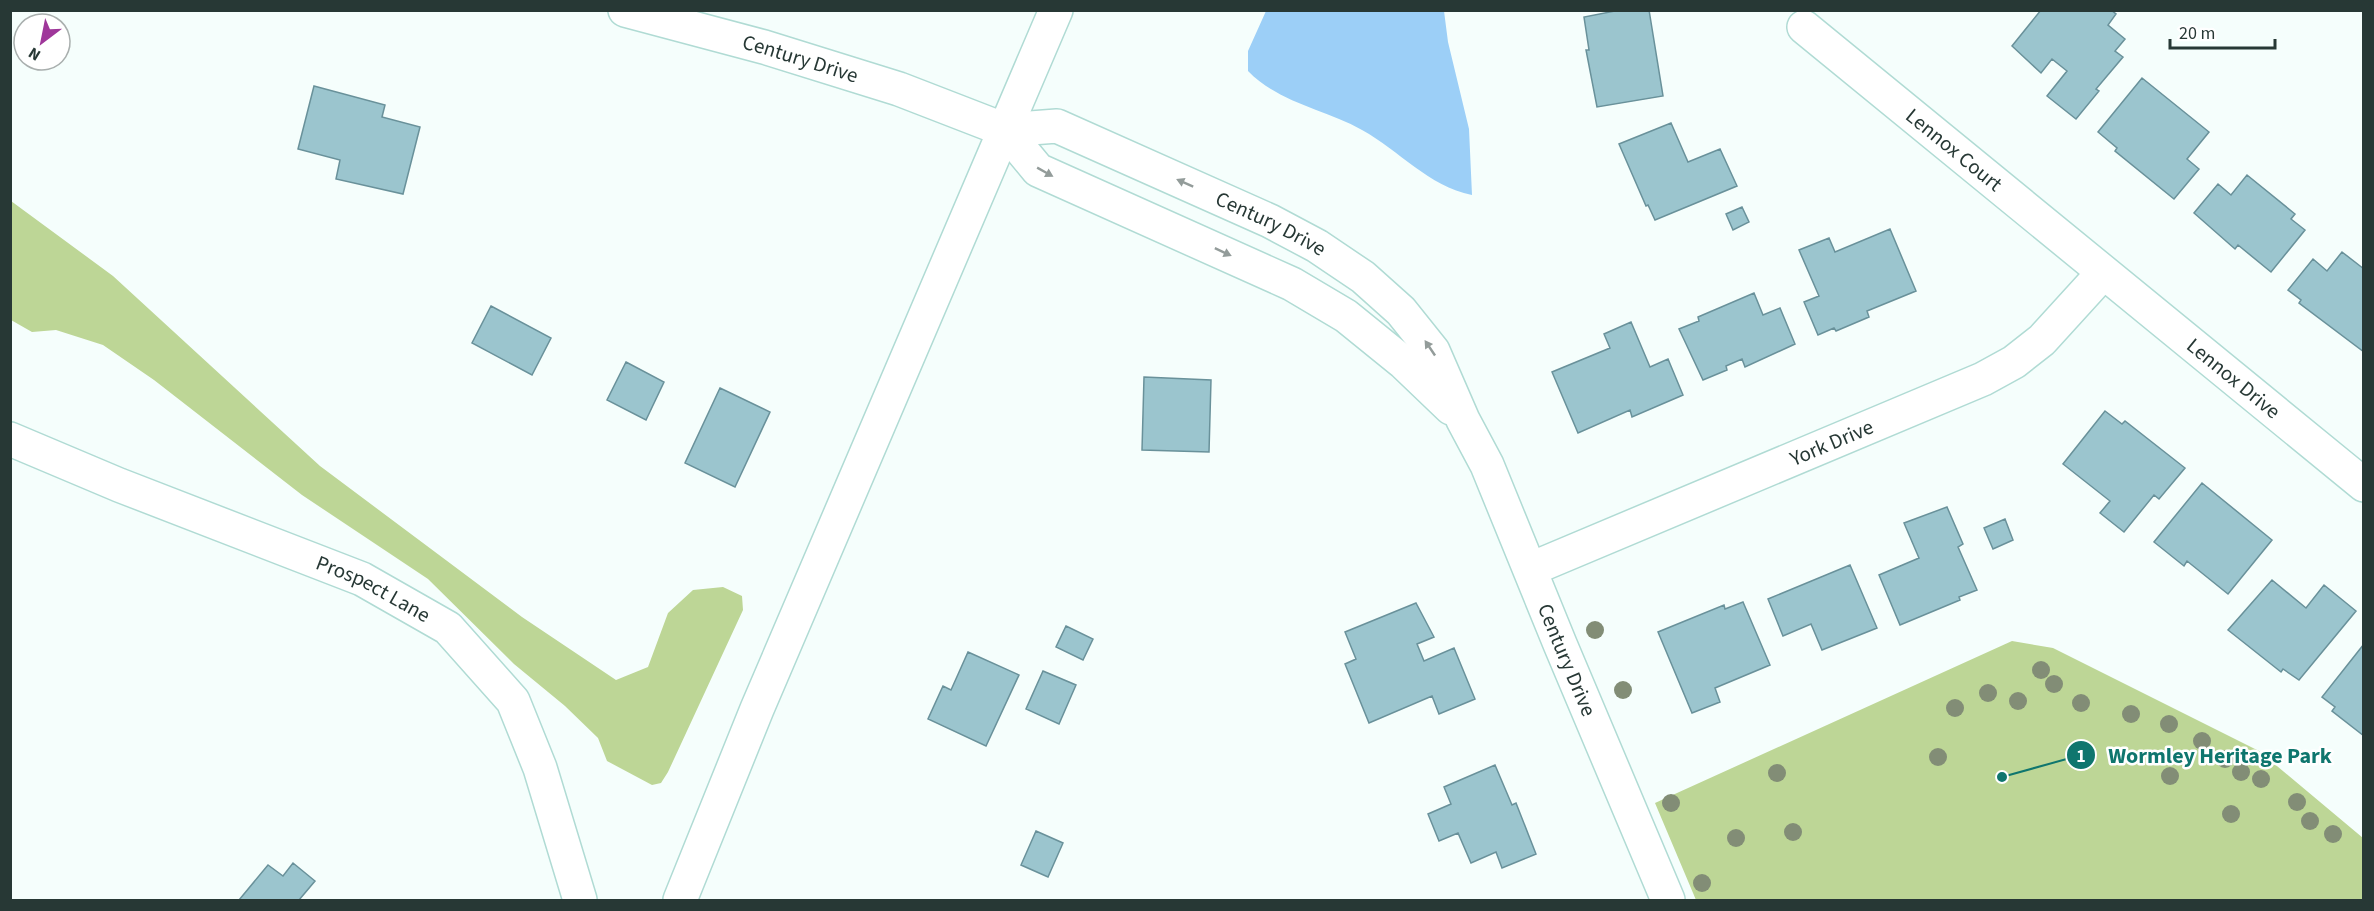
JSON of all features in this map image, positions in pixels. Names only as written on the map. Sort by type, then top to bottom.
[{"type":"street","name":"Century Drive","points":[[625,10],[764,47],[888,86],[1005,130],[1057,126],[1270,221],[1317,246],[1363,277],[1401,311],[1433,351],[1463,420],[1487,465],[1668,900]]},
{"type":"street","points":[[680,900],[758,709],[1056,10]]},
{"type":"street","name":"Lennox Court","points":[[1804,27],[2103,273]]},
{"type":"street","name":"Century Drive","points":[[1005,130],[1038,170],[1292,284],[1346,316],[1404,363],[1463,420]]},
{"type":"street","name":"Lennox Drive","points":[[2103,273],[2364,485]]},
{"type":"street","name":"York Drive","points":[[1531,569],[1983,379],[2014,362],[2043,340],[2103,273]]},
{"type":"street","name":"Prospect Lane","points":[[10,439],[119,485],[362,579],[448,628],[513,701],[540,768],[580,900]]},
{"type":"green space","points":[[11,201],[113,276],[320,466],[522,617],[616,680],[648,667],[668,613],[693,590],[723,587],[742,596],[743,610],[661,783],[652,785],[607,761],[598,738],[565,706],[514,664],[428,579],[302,495],[154,380],[103,345],[56,330],[32,332],[11,320]]},
{"type":"green space","points":[[2012,641],[2053,648],[2259,751],[2363,838],[2363,900],[1696,900],[1655,803]]},
{"type":"water","points":[[1266,11],[1444,11],[1448,42],[1469,129],[1472,195],[1428,176],[1362,130],[1288,98],[1260,82],[1248,71],[1248,51]]},
{"type":"building","points":[[1620,10],[1649,10],[1663,96],[1597,107],[1586,50],[1589,50],[1584,17]]},
{"type":"building","points":[[2041,10],[2111,10],[2116,14],[2108,25],[2125,39],[2115,51],[2123,57],[2096,89],[2099,91],[2076,119],[2047,96],[2067,71],[2052,59],[2041,73],[2012,46]]},
{"type":"building","points":[[2142,78],[2209,132],[2187,159],[2199,169],[2174,199],[2115,151],[2117,148],[2098,132]]},
{"type":"building","points":[[314,86],[385,105],[382,117],[420,127],[403,194],[336,179],[340,160],[298,149]]},
{"type":"building","points":[[1671,123],[1688,162],[1720,149],[1737,186],[1655,220],[1648,205],[1646,206],[1619,144]]},
{"type":"building","points":[[2247,175],[2295,214],[2291,219],[2305,230],[2271,272],[2238,245],[2235,249],[2194,213],[2218,184],[2231,195]]},
{"type":"building","points":[[1742,207],[1749,222],[1733,230],[1726,214]]},
{"type":"building","points":[[1890,229],[1916,291],[1867,311],[1869,317],[1836,331],[1834,328],[1818,335],[1804,302],[1819,296],[1799,250],[1829,238],[1835,252]]},
{"type":"building","points":[[2342,252],[2364,269],[2364,352],[2299,303],[2301,300],[2288,290],[2313,259],[2327,271]]},
{"type":"building","points":[[1754,293],[1763,315],[1780,308],[1795,344],[1745,367],[1742,359],[1726,366],[1727,370],[1703,380],[1679,329],[1699,321],[1698,317]]},
{"type":"building","points":[[491,306],[551,338],[532,375],[472,343]]},
{"type":"building","points":[[1631,322],[1650,367],[1668,359],[1683,395],[1632,417],[1630,410],[1578,433],[1552,372],[1610,348],[1604,334]]},
{"type":"building","points":[[626,362],[664,382],[646,420],[607,400]]},
{"type":"building","points":[[1144,377],[1211,380],[1209,452],[1142,450]]},
{"type":"building","points":[[720,388],[770,412],[735,487],[685,463]]},
{"type":"building","points":[[2105,411],[2122,424],[2125,421],[2185,468],[2159,499],[2154,495],[2124,532],[2100,513],[2110,501],[2063,464]]},
{"type":"building","points":[[2202,483],[2272,540],[2228,594],[2187,561],[2184,566],[2154,542]]},
{"type":"building","points":[[1947,507],[1963,544],[1958,547],[1977,590],[1959,597],[1960,600],[1900,625],[1879,575],[1919,558],[1904,523]]},
{"type":"building","points":[[2005,519],[2013,540],[1993,549],[1984,528]]},
{"type":"building","points":[[1850,565],[1877,628],[1822,650],[1811,624],[1783,636],[1768,599]]},
{"type":"building","points":[[2272,580],[2306,608],[2324,585],[2356,611],[2299,680],[2283,669],[2281,672],[2228,630]]},
{"type":"building","points":[[1743,602],[1770,665],[1715,688],[1720,702],[1692,713],[1658,632],[1724,605],[1725,609]]},
{"type":"building","points":[[1416,603],[1434,637],[1417,644],[1424,661],[1454,648],[1475,699],[1439,714],[1432,696],[1369,723],[1345,664],[1356,659],[1345,632]]},
{"type":"building","points":[[1066,626],[1093,639],[1083,660],[1056,647]]},
{"type":"building","points":[[2364,644],[2364,736],[2332,711],[2335,707],[2322,697]]},
{"type":"building","points":[[968,652],[1019,675],[986,746],[928,719],[943,686],[951,690]]},
{"type":"building","points":[[1043,671],[1076,685],[1059,724],[1026,709]]},
{"type":"building","points":[[1495,765],[1512,805],[1516,803],[1536,854],[1502,868],[1496,852],[1471,863],[1458,833],[1439,841],[1428,814],[1451,804],[1444,787]]},
{"type":"building","points":[[1036,831],[1063,843],[1048,877],[1021,865]]},
{"type":"building","points":[[293,863],[315,881],[299,900],[239,900],[268,865],[283,876]]},
{"type":"place","name":"Wormley Heritage Park","points":[[2002,777]]}]
